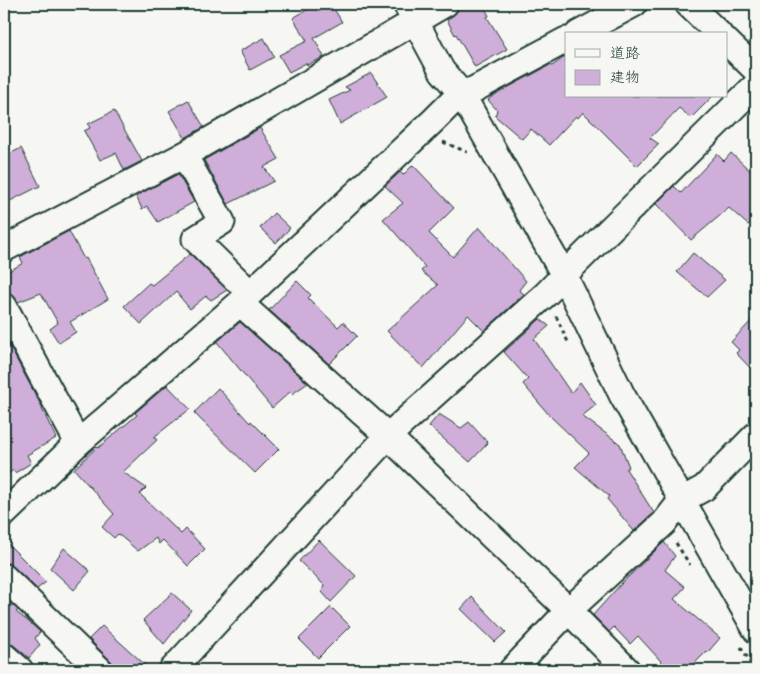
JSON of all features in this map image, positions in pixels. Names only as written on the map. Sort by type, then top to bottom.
[{"type":"street","points":[[4,249],[184,155],[410,12],[445,4]]},
{"type":"street","points":[[582,32],[634,4]]},
{"type":"street","points":[[688,4],[717,32]]},
{"type":"street","points":[[410,12],[442,71],[461,93],[564,275],[622,395],[756,630]]},
{"type":"street","points":[[4,514],[78,443],[245,298],[461,93],[473,90],[565,41]]},
{"type":"street","points":[[728,43],[756,70]]},
{"type":"street","points":[[172,670],[388,436],[546,294],[756,84]]},
{"type":"street","points":[[184,155],[222,222],[195,239],[245,298],[627,670]]},
{"type":"street","points":[[4,306],[78,443]]},
{"type":"street","points":[[512,670],[568,611],[664,523],[682,500],[704,488],[756,435]]},
{"type":"street","points":[[4,577],[100,670]]},
{"type":"street","points":[[4,656],[20,670]]},
{"type":"building","points":[[317,4],[331,4],[342,22],[314,38],[324,57],[307,65],[306,63],[289,72],[279,55],[307,41],[293,18]]},
{"type":"building","points":[[462,4],[483,4],[489,16],[487,17],[507,49],[475,67],[447,20],[457,12]]},
{"type":"building","points":[[264,38],[274,57],[250,70],[240,51]]},
{"type":"building","points":[[565,57],[565,98],[711,98],[691,118],[679,108],[650,138],[659,144],[637,166],[583,112],[578,118],[576,116],[549,145],[531,129],[522,139],[495,116],[497,110],[488,100],[550,65],[552,66]]},
{"type":"building","points":[[371,73],[387,97],[340,124],[329,100],[350,90],[345,87]]},
{"type":"building","points":[[188,100],[204,127],[185,138],[169,111]]},
{"type":"building","points":[[114,111],[142,161],[124,170],[116,153],[100,160],[84,131],[90,128],[88,124]]},
{"type":"building","points":[[260,128],[279,159],[264,167],[274,181],[228,204],[204,160]]},
{"type":"building","points":[[21,148],[40,186],[4,204],[4,157]]},
{"type":"building","points":[[731,153],[756,176],[756,218],[748,225],[729,208],[691,240],[656,204],[674,186],[681,193],[717,154],[724,161]]},
{"type":"building","points":[[413,165],[454,208],[429,233],[453,257],[479,227],[526,281],[519,290],[524,294],[484,331],[468,315],[423,368],[387,331],[438,285],[421,271],[425,267],[383,219],[403,203],[385,186],[400,172],[403,175]]},
{"type":"building","points":[[178,174],[194,202],[158,222],[147,206],[142,209],[136,196]]},
{"type":"building","points":[[274,213],[290,228],[276,243],[260,228]]},
{"type":"building","points":[[69,231],[108,299],[70,322],[76,332],[59,343],[50,329],[58,323],[41,293],[18,302],[9,293],[4,284],[4,274],[23,263],[20,257]]},
{"type":"building","points":[[693,253],[725,280],[707,297],[677,272]]},
{"type":"building","points":[[190,254],[227,290],[211,300],[206,296],[190,309],[176,292],[141,324],[124,306],[149,283],[152,285]]},
{"type":"building","points":[[297,281],[311,295],[308,298],[338,327],[343,322],[357,336],[329,364],[269,310]]},
{"type":"building","points":[[756,316],[756,374],[736,353],[739,350],[731,342]]},
{"type":"building","points":[[540,319],[549,326],[534,339],[571,393],[580,382],[596,405],[582,416],[620,444],[629,467],[626,469],[654,513],[634,531],[607,499],[609,496],[575,467],[589,453],[550,416],[523,384],[528,379],[504,352]]},
{"type":"building","points":[[240,322],[308,383],[292,394],[290,392],[272,408],[217,342]]},
{"type":"building","points":[[4,336],[43,409],[56,438],[27,455],[31,463],[15,473],[14,470],[4,476]]},
{"type":"building","points":[[167,385],[190,409],[154,437],[157,440],[123,472],[146,488],[140,494],[181,534],[186,529],[205,549],[188,566],[163,540],[159,544],[156,538],[138,551],[118,534],[114,538],[102,527],[114,514],[74,469],[97,447],[137,415],[135,413]]},
{"type":"building","points":[[218,388],[250,423],[251,421],[279,449],[255,473],[194,413]]},
{"type":"building","points":[[439,414],[461,428],[469,422],[488,443],[470,462],[429,426]]},
{"type":"building","points":[[4,540],[46,582],[37,589],[14,567],[4,563]]},
{"type":"building","points":[[319,540],[356,576],[331,602],[322,592],[324,585],[299,561]]},
{"type":"building","points":[[664,542],[675,556],[665,570],[685,587],[674,599],[720,638],[688,670],[669,670],[638,636],[630,644],[614,627],[609,632],[593,615],[621,584]]},
{"type":"building","points":[[64,548],[90,571],[74,590],[50,568]]},
{"type":"building","points":[[172,593],[191,610],[164,644],[143,620]]},
{"type":"building","points":[[4,597],[18,610],[16,612],[40,632],[35,638],[40,645],[29,658],[4,637]]},
{"type":"building","points":[[472,597],[506,632],[495,642],[461,609]]},
{"type":"building","points":[[331,607],[350,626],[318,658],[299,639]]},
{"type":"building","points":[[102,626],[151,670],[114,670],[110,660],[89,639]]}]
